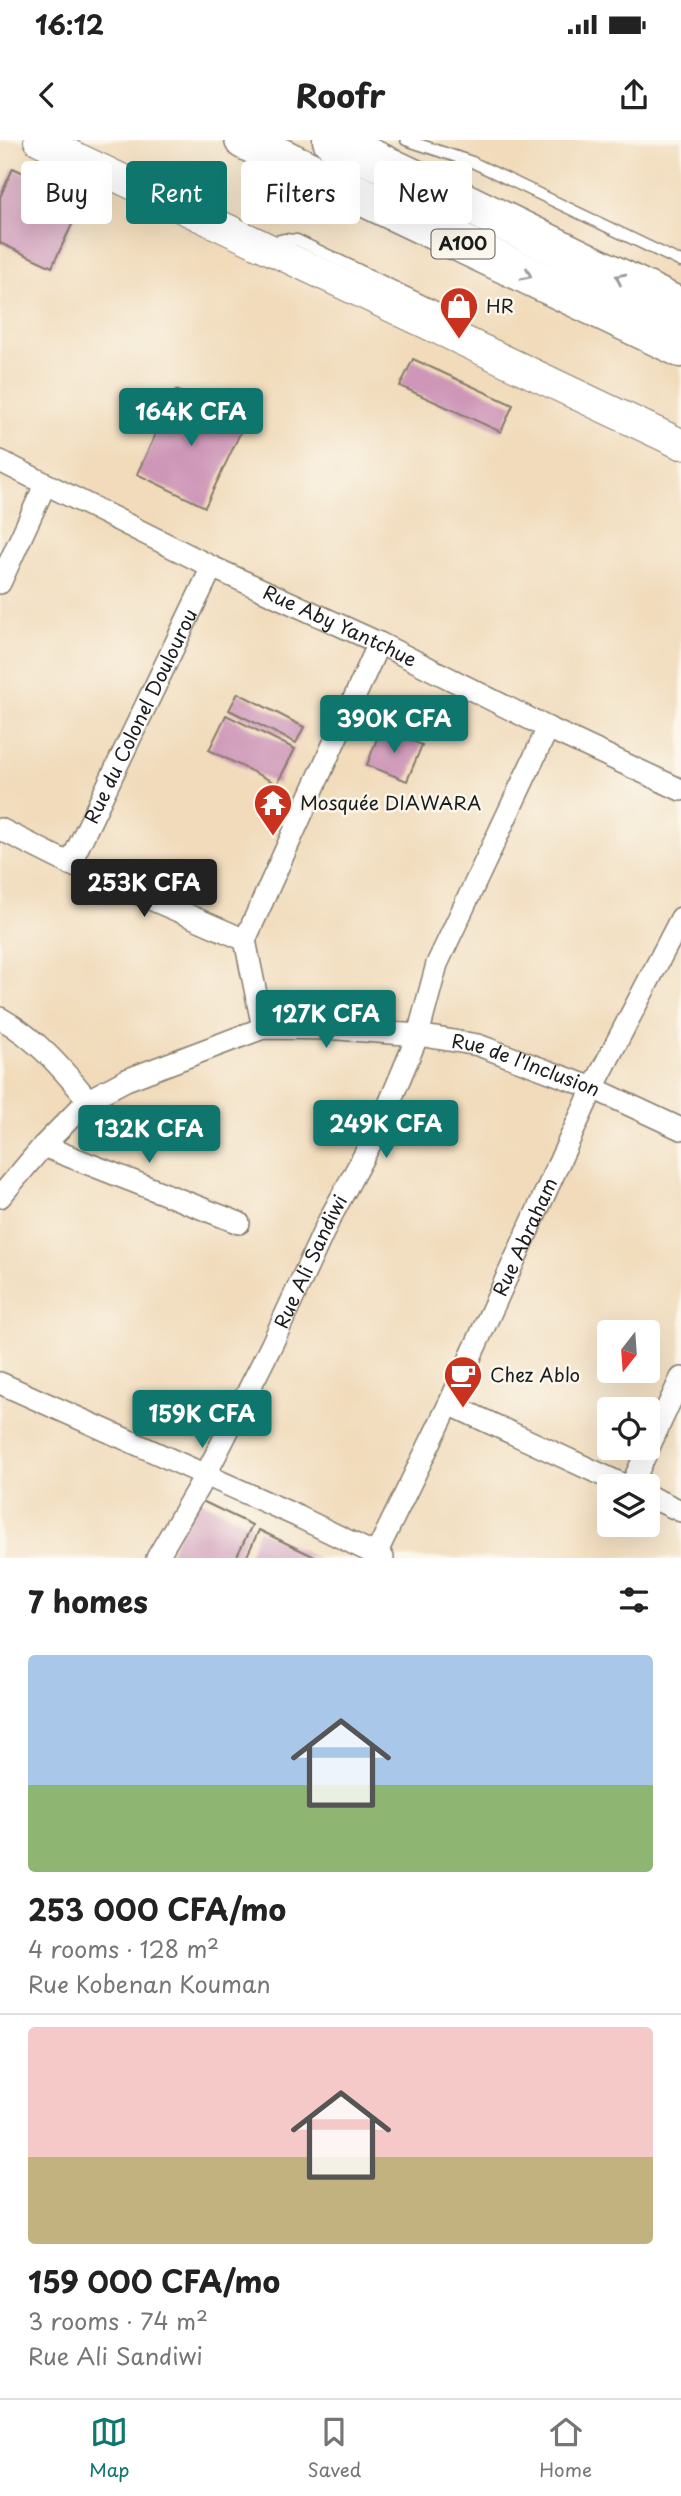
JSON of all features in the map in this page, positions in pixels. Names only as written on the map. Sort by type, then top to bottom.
[{"type":"highway","name":"A100","points":[[244,140],[681,348]]},
{"type":"highway","name":"A100","points":[[338,141],[681,308]]},
{"type":"street","points":[[39,140],[681,444]]},
{"type":"street","name":"Rue Aby Yantchue","points":[[0,461],[212,567],[379,643],[548,728],[681,790]]},
{"type":"street","points":[[0,583],[45,485]]},
{"type":"street","name":"Rue du Colonel Doulourou","points":[[70,864],[212,567]]},
{"type":"street","points":[[263,1028],[245,940],[379,643]]},
{"type":"street","name":"Rue Ali Sandiwi","points":[[157,1558],[206,1475],[272,1344],[329,1220],[379,1128],[418,1035],[437,964],[548,728]]},
{"type":"street","points":[[0,829],[70,864],[245,940]]},
{"type":"street","name":"Rue Abraham","points":[[378,1557],[593,1088],[681,918]]},
{"type":"street","points":[[0,1018],[16,1027],[54,1059],[88,1100]]},
{"type":"street","name":"Rue de l'Inclusion","points":[[0,1197],[43,1146],[88,1100],[126,1080],[263,1028],[339,1029],[418,1035],[478,1045],[593,1088],[681,1129]]},
{"type":"street","points":[[43,1146],[239,1223]]},
{"type":"street","points":[[634,1474],[681,1378]]},
{"type":"street","points":[[0,1383],[206,1475],[378,1557]]},
{"type":"street","points":[[449,1404],[602,1474]]},
{"type":"street","points":[[660,1501],[681,1511]]},
{"type":"lane","points":[[406,140],[472,162],[681,262]]},
{"type":"building","points":[[13,168],[21,172],[21,224],[72,224],[52,267],[0,243],[0,197]]},
{"type":"building","points":[[413,359],[513,405],[501,432],[400,386]]},
{"type":"building","points":[[176,390],[245,423],[205,507],[137,474]]},
{"type":"building","points":[[238,693],[304,727],[296,743],[229,710]]},
{"type":"building","points":[[226,715],[295,749],[277,784],[209,750]]},
{"type":"building","points":[[381,728],[422,745],[407,781],[367,765]]},
{"type":"building","points":[[196,1498],[252,1525],[236,1558],[167,1558]]},
{"type":"building","points":[[259,1530],[317,1558],[246,1558]]},
{"type":"place","name":"HR","points":[[459,340]]},
{"type":"place","name":"Mosquée DIAWARA","points":[[273,837]]},
{"type":"place","name":"Chez Ablo","points":[[463,1409]]}]
